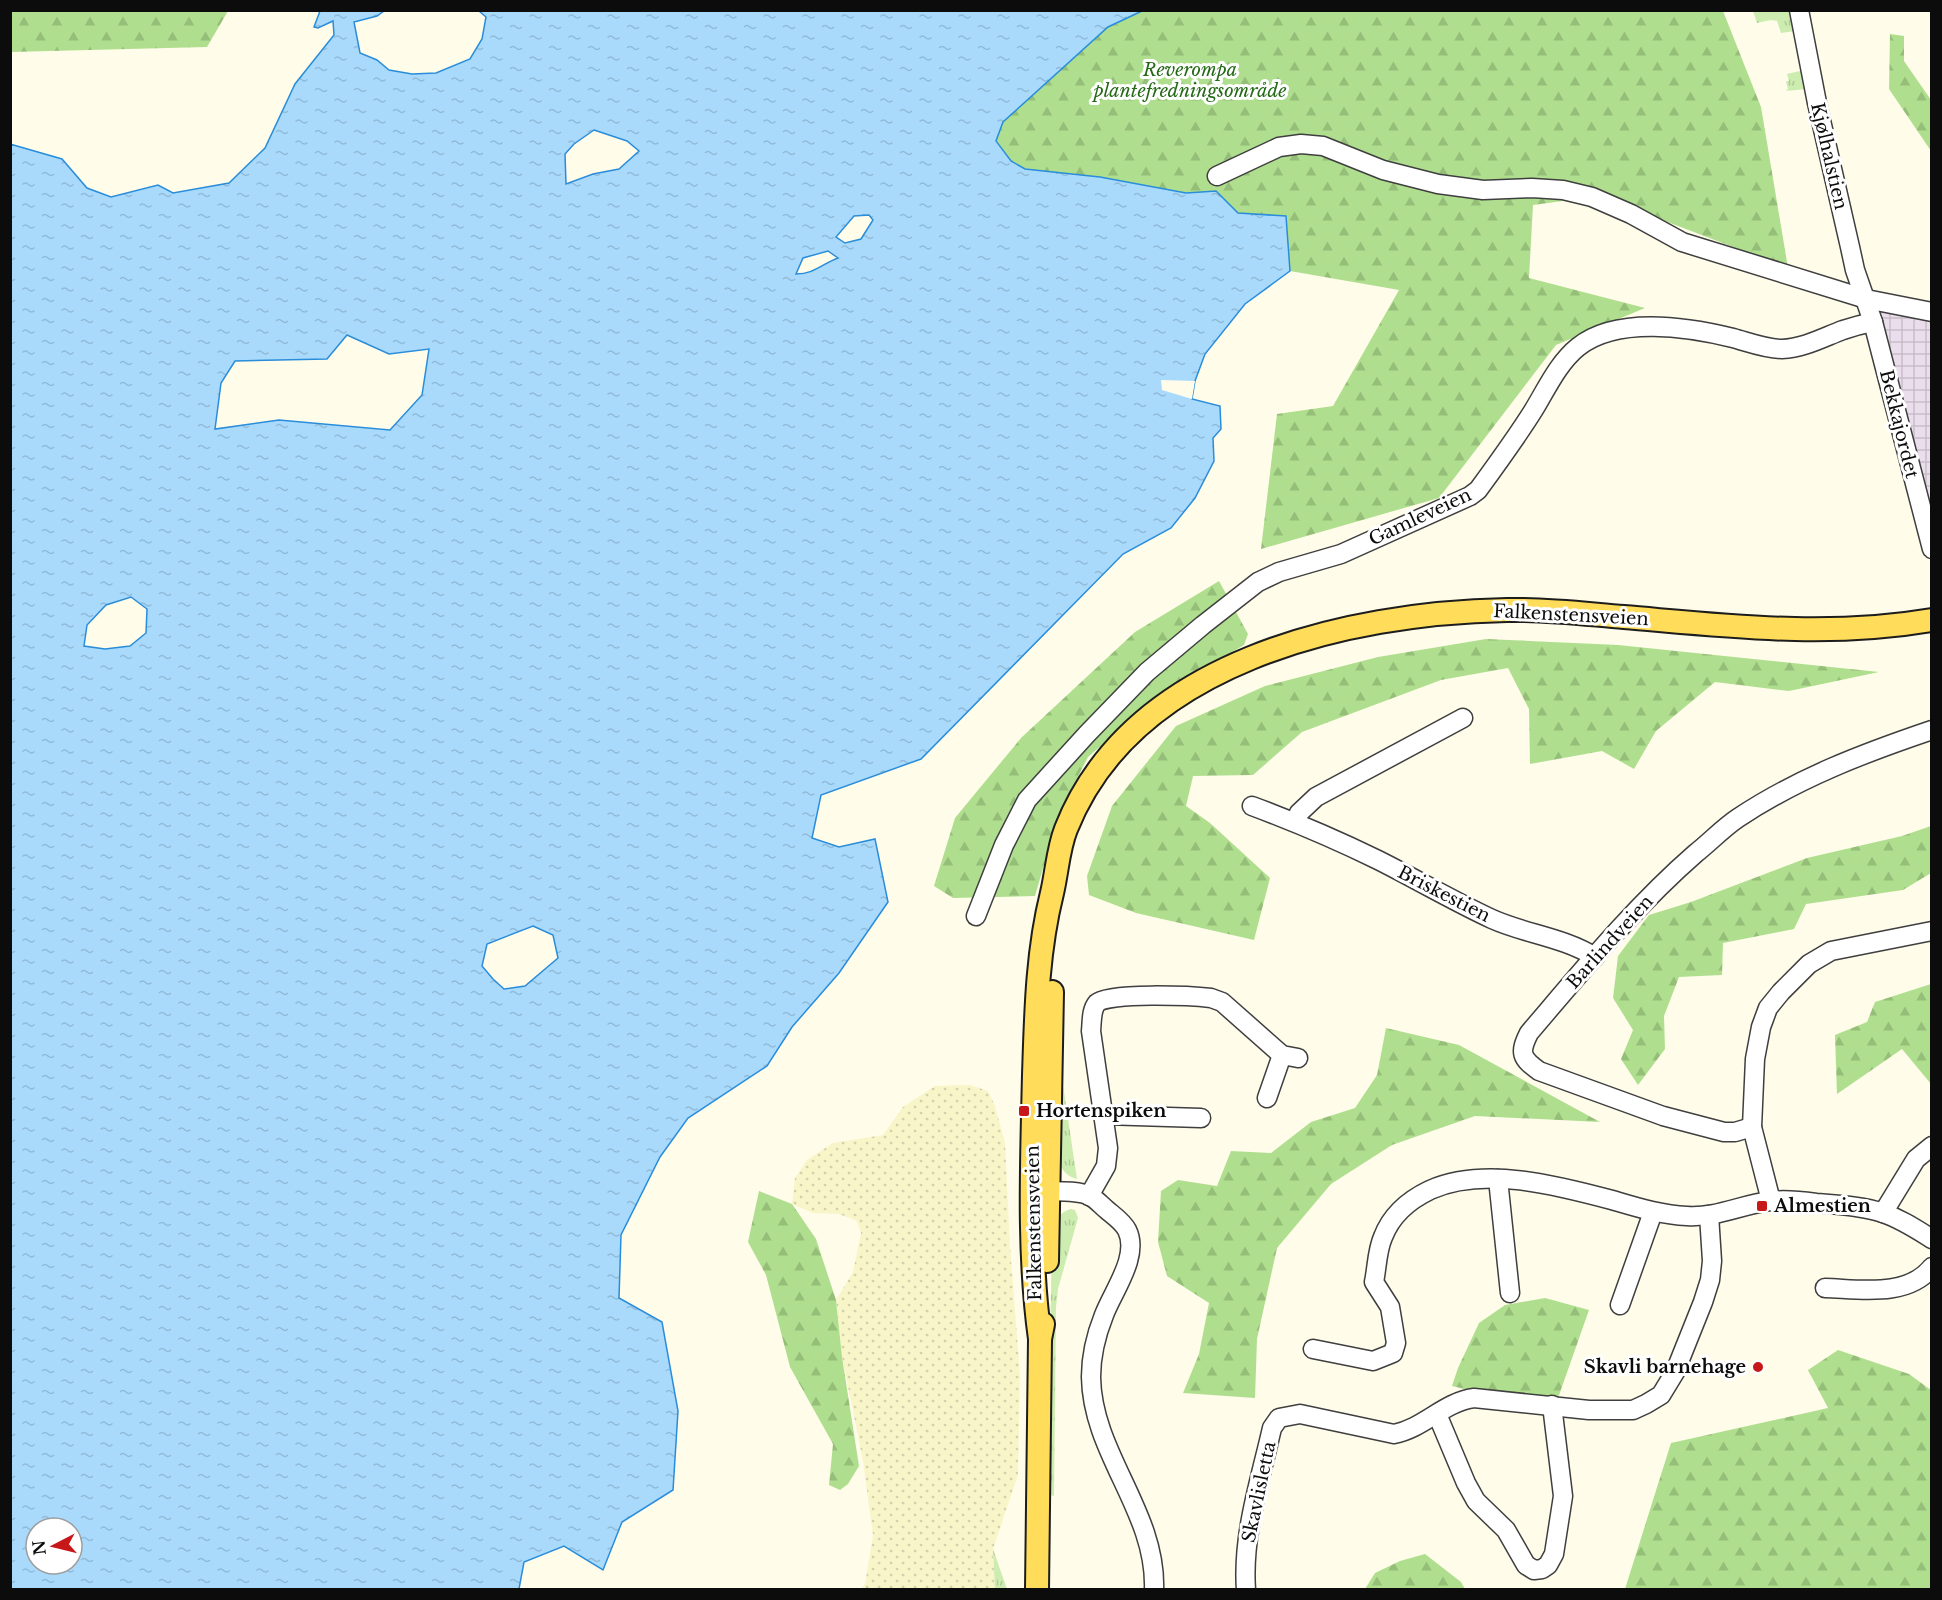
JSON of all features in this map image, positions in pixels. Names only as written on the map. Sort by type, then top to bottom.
[{"type":"main road","name":"Falkenstensveien","points":[[1037,1590],[1040,1339],[1033,1278],[1040,1192],[1038,988],[1044,924],[1064,833],[1079,799],[1098,769],[1117,746],[1142,723],[1180,694],[1262,653],[1315,636],[1414,616],[1509,609],[1769,629],[1870,629],[1932,620]]},
{"type":"street","name":"Kjølhalstien","points":[[1799,10],[1817,103],[1855,270],[1866,299]]},
{"type":"street","points":[[1217,176],[1279,147],[1301,144],[1323,146],[1383,170],[1438,184],[1483,190],[1532,188],[1563,190],[1592,197],[1631,214],[1682,242],[1866,299],[1932,312]]},
{"type":"street","name":"Bekkajordet","points":[[1866,299],[1932,549]]},
{"type":"street","name":"Gamleveien","points":[[976,916],[1004,845],[1027,800],[1147,672],[1258,582],[1279,572],[1341,554],[1470,496],[1478,490],[1560,367],[1576,349],[1590,339],[1610,332],[1648,326],[1721,335],[1779,349],[1799,348],[1843,330],[1873,322]]},
{"type":"street","points":[[1295,822],[1299,813],[1316,797],[1463,718]]},
{"type":"street","name":"Barlindveien","points":[[1752,1127],[1735,1132],[1724,1132],[1663,1116],[1539,1071],[1522,1055],[1523,1045],[1529,1033],[1638,909],[1673,873],[1738,818],[1788,788],[1835,765],[1932,730]]},
{"type":"street","name":"Briskestien","points":[[1252,806],[1295,822],[1377,860],[1508,926],[1561,940],[1595,957]]},
{"type":"street","points":[[1771,1201],[1752,1127],[1755,1059],[1761,1028],[1768,1008],[1809,964],[1831,951],[1932,931]]},
{"type":"street","points":[[1089,1196],[1106,1166],[1108,1148],[1091,1031],[1092,1013],[1097,1003],[1105,999],[1136,996],[1210,998],[1222,1002],[1290,1056],[1267,1098]]},
{"type":"street","points":[[1103,1115],[1201,1118]]},
{"type":"street","points":[[1883,1213],[1916,1159],[1932,1146]]},
{"type":"street","points":[[1313,1349],[1373,1361],[1393,1353],[1396,1343],[1390,1306],[1374,1282],[1382,1239],[1392,1220],[1406,1205],[1419,1195],[1456,1181],[1481,1178],[1543,1184],[1653,1212],[1688,1216],[1709,1215],[1771,1201],[1789,1200],[1853,1206],[1883,1213],[1904,1222],[1932,1239]]},
{"type":"street","points":[[1498,1179],[1510,1293]]},
{"type":"street","points":[[1040,1192],[1076,1192],[1089,1196],[1117,1218],[1127,1230],[1130,1242],[1126,1269],[1097,1336],[1091,1376],[1097,1418],[1103,1437],[1140,1515],[1146,1533],[1153,1564],[1154,1590]]},
{"type":"street","points":[[1620,1305],[1653,1212]]},
{"type":"street","name":"Skavlisletta","points":[[1246,1590],[1244,1571],[1255,1500],[1272,1428],[1279,1419],[1300,1414],[1394,1434],[1405,1432],[1457,1402],[1474,1398],[1589,1410],[1633,1410],[1646,1404],[1661,1395],[1675,1372],[1703,1302],[1710,1280],[1712,1261],[1709,1215]]},
{"type":"street","points":[[1825,1288],[1886,1289],[1905,1286],[1923,1277],[1932,1267]]},
{"type":"street","points":[[1437,1414],[1476,1501],[1506,1530],[1526,1565],[1534,1570],[1548,1565],[1554,1554],[1563,1496],[1552,1405]]},
{"type":"shaded area","points":[[1878,310],[1931,321],[1931,506],[1884,325]]},
{"type":"shaded area","points":[[970,1085],[988,1091],[995,1106],[1005,1143],[1020,1375],[1018,1475],[993,1549],[995,1589],[861,1589],[865,1584],[873,1535],[863,1461],[842,1357],[836,1300],[853,1272],[861,1233],[857,1221],[839,1214],[813,1213],[792,1204],[795,1178],[807,1160],[833,1143],[883,1135],[903,1107],[935,1086]]},
{"type":"green space","points":[[10,11],[228,11],[207,47],[11,52]]},
{"type":"green space","name":"Reverompa plantefredningsområde","points":[[1142,11],[1723,11],[1761,107],[1788,268],[1665,221],[1592,197],[1533,205],[1529,278],[1645,308],[1556,345],[1439,498],[1261,549],[1277,414],[1333,406],[1399,290],[1290,271],[1286,216],[1238,213],[1216,191],[1186,193],[1100,177],[1025,169],[1011,161],[996,140],[1003,122],[1108,27]]},
{"type":"green space","points":[[1753,11],[1791,11],[1796,31],[1781,33],[1777,21],[1757,23]]},
{"type":"green space","points":[[1890,34],[1904,36],[1904,61],[1931,100],[1931,151],[1889,89]]},
{"type":"green space","points":[[1804,70],[1807,89],[1786,91],[1788,89],[1786,81],[1789,81],[1787,74]]},
{"type":"green space","points":[[1219,581],[1248,634],[1244,645],[1161,694],[1088,757],[1059,813],[1035,896],[953,898],[934,886],[955,818],[1021,738],[1135,632]]},
{"type":"green space","points":[[1486,639],[1618,645],[1879,672],[1789,691],[1715,682],[1656,731],[1634,769],[1602,751],[1530,764],[1529,709],[1508,668],[1441,680],[1302,732],[1253,775],[1193,776],[1186,806],[1210,823],[1270,878],[1254,940],[1136,913],[1089,895],[1087,876],[1112,806],[1176,726],[1265,686],[1378,657]]},
{"type":"green space","points":[[1931,826],[1931,873],[1903,890],[1806,904],[1794,929],[1723,943],[1722,975],[1679,977],[1664,1016],[1665,1049],[1638,1085],[1621,1059],[1633,1030],[1613,998],[1618,956],[1649,915],[1691,902],[1807,858],[1902,836]]},
{"type":"green space","points":[[1931,984],[1931,1084],[1902,1049],[1837,1094],[1835,1035],[1867,1022],[1875,1002]]},
{"type":"green space","points":[[1386,1028],[1459,1045],[1600,1122],[1475,1116],[1392,1145],[1331,1184],[1277,1248],[1257,1339],[1255,1398],[1183,1393],[1199,1354],[1209,1303],[1167,1276],[1158,1242],[1161,1191],[1178,1180],[1217,1186],[1231,1151],[1271,1153],[1311,1122],[1355,1108],[1377,1075]]},
{"type":"green space","points":[[1059,1051],[1063,1054],[1063,1085],[1077,1179],[1065,1172],[1057,1159]]},
{"type":"green space","points":[[759,1191],[792,1204],[816,1239],[836,1300],[842,1357],[859,1466],[848,1484],[840,1490],[829,1485],[833,1444],[790,1367],[766,1275],[748,1242]]},
{"type":"green space","points":[[1071,1209],[1075,1210],[1078,1218],[1058,1289],[1056,1307],[1054,1496],[1047,1494],[1052,1241],[1059,1217]]},
{"type":"green space","points":[[1545,1298],[1589,1310],[1558,1398],[1473,1391],[1452,1386],[1479,1323],[1505,1305]]},
{"type":"green space","points":[[1838,1350],[1909,1374],[1931,1390],[1931,1589],[1625,1589],[1671,1443],[1828,1408],[1808,1370]]},
{"type":"green space","points":[[993,1549],[1007,1589],[995,1589]]},
{"type":"green space","points":[[1425,1554],[1461,1582],[1465,1589],[1365,1589],[1375,1573],[1400,1561]]},
{"type":"water","points":[[320,11],[384,11],[377,16],[354,22],[360,53],[377,60],[389,70],[412,74],[436,73],[470,59],[482,39],[486,17],[479,11],[1142,11],[1108,27],[1003,122],[996,141],[1011,161],[1025,169],[1100,177],[1186,193],[1216,191],[1238,213],[1286,216],[1290,271],[1245,304],[1205,354],[1195,381],[1192,399],[1220,406],[1221,429],[1213,438],[1214,461],[1195,498],[1171,528],[1123,554],[921,759],[821,795],[812,838],[839,847],[875,839],[888,902],[839,973],[792,1027],[767,1066],[688,1118],[660,1157],[621,1235],[619,1298],[662,1322],[678,1411],[673,1490],[622,1522],[603,1570],[564,1546],[524,1562],[519,1589],[11,1589],[10,144],[62,159],[87,188],[111,197],[158,185],[173,193],[229,183],[265,148],[295,84],[334,35],[333,21],[318,28],[314,27]],"holes":[[[594,130],[627,141],[639,151],[619,169],[593,174],[566,184],[565,154],[574,144]],[[869,215],[873,220],[861,239],[845,243],[836,237],[854,216]],[[828,251],[838,258],[813,271],[796,274],[803,258]],[[347,335],[389,354],[429,349],[422,395],[390,430],[279,420],[215,429],[221,383],[235,361],[327,359]],[[131,597],[147,609],[146,633],[130,646],[105,649],[84,646],[87,625],[106,605]],[[533,926],[553,935],[558,958],[525,986],[504,989],[482,966],[487,944]]]},
{"type":"pier","points":[[1161,380],[1195,381],[1192,399],[1162,390]]},
{"type":"place","name":"Hortenspiken","points":[[1024,1111]]},
{"type":"place","name":"Almestien","points":[[1762,1206]]},
{"type":"place","name":"Skavli barnehage","points":[[1758,1367]]}]
